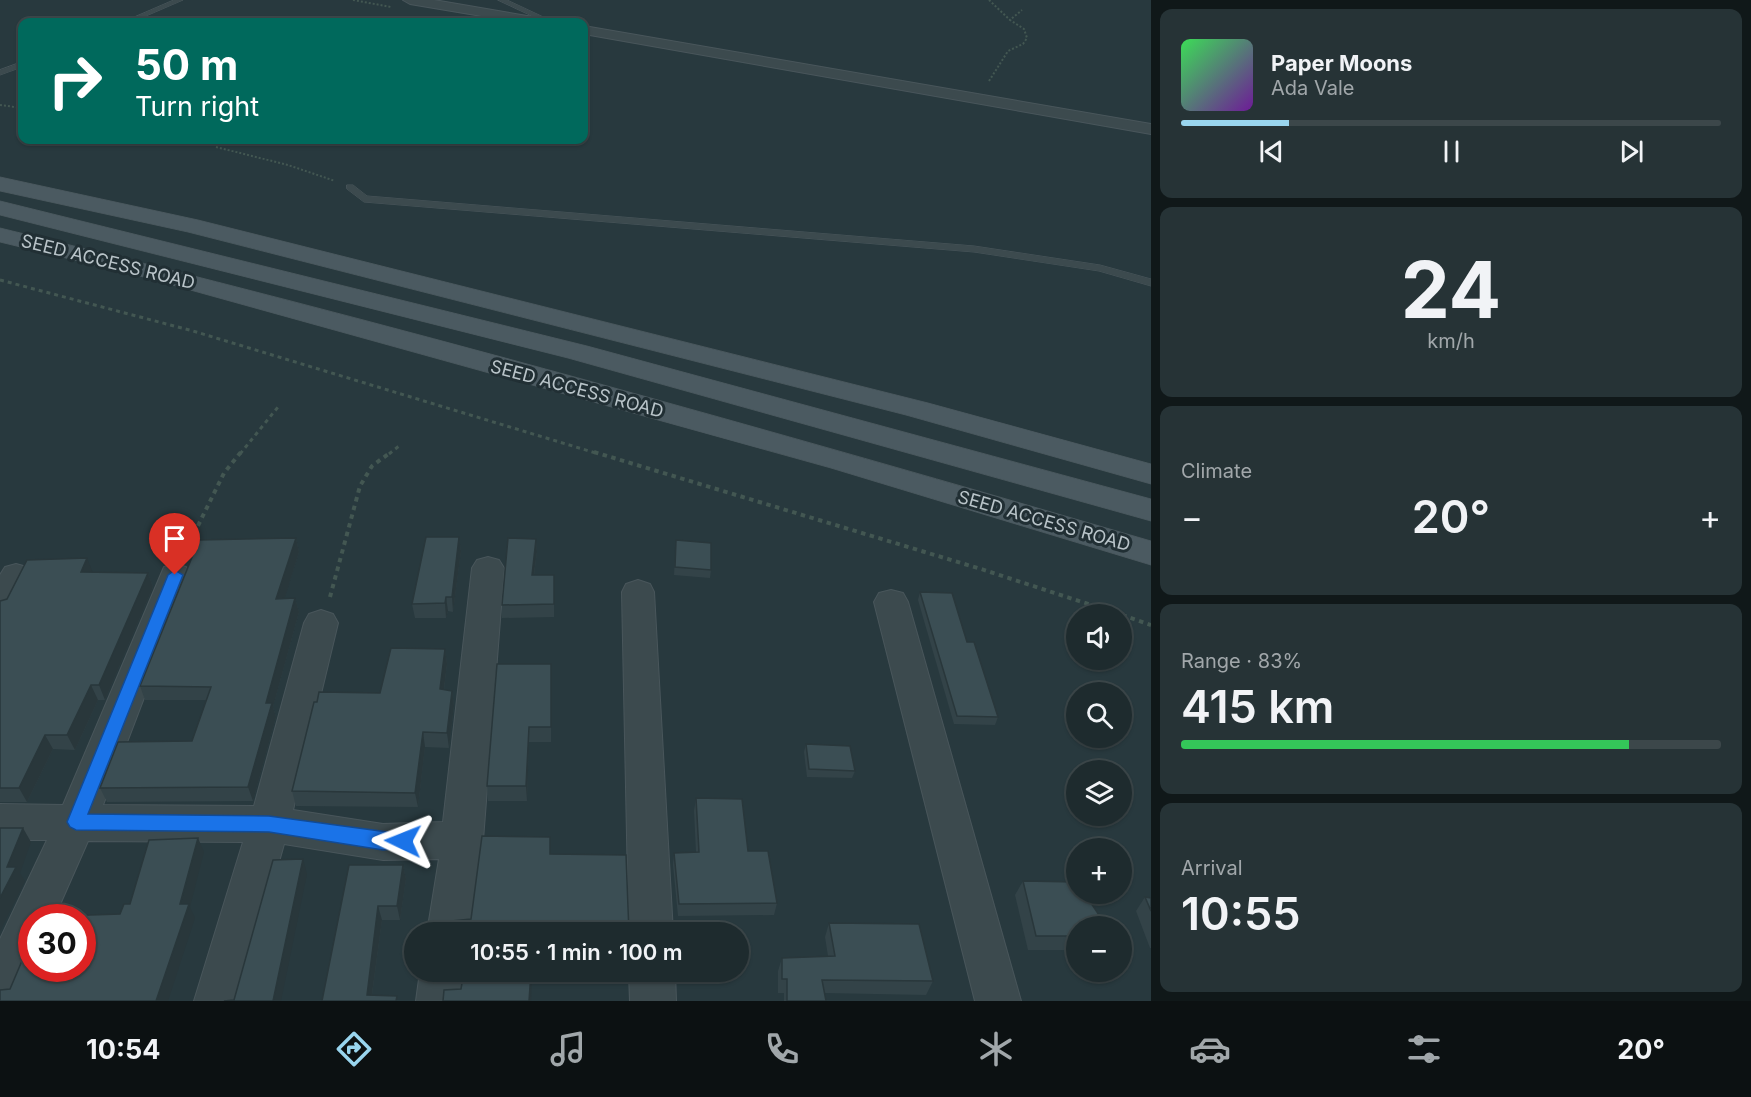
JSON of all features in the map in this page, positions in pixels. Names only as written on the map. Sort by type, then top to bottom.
[{"type":"street","points":[[410,0],[515,18]]},
{"type":"street","points":[[588,31],[1151,129]]},
{"type":"street","points":[[0,184],[202,228],[917,409],[1151,474]]},
{"type":"street","name":"SEED ACCESS ROAD","points":[[0,208],[176,250],[868,429],[1151,510]]},
{"type":"street","name":"SEED ACCESS ROAD","points":[[0,235],[148,271],[830,458],[1151,553]]},
{"type":"street","points":[[451,922],[462,840],[488,568]]},
{"type":"street","points":[[0,603],[16,575]]},
{"type":"street","points":[[39,904],[76,822],[175,575]]},
{"type":"street","points":[[638,592],[651,922]]},
{"type":"street","points":[[891,602],[998,1001]]},
{"type":"street","points":[[217,1001],[269,824],[321,623]]},
{"type":"street","points":[[0,822],[269,824],[383,842],[462,840]]},
{"type":"street","points":[[0,989],[18,950]]},
{"type":"street","points":[[439,1001],[442,982]]},
{"type":"street","points":[[652,982],[653,1001]]},
{"type":"lane","points":[[137,18],[180,0]]},
{"type":"lane","points":[[501,0],[541,18]]},
{"type":"lane","points":[[0,73],[18,66]]},
{"type":"lane","points":[[350,187],[364,199],[974,249],[1100,268],[1151,283]]},
{"type":"path","points":[[967,97],[987,84],[1008,51],[1023,44],[1027,38],[1024,29],[1010,20],[989,0]]},
{"type":"path","points":[[1010,20],[1022,10]]},
{"type":"path","points":[[0,105],[18,107]]},
{"type":"path","points":[[216,147],[288,165],[350,187]]},
{"type":"path","points":[[0,280],[193,331],[981,569],[1088,604]]},
{"type":"path","points":[[175,575],[224,473],[278,406]]},
{"type":"path","points":[[321,623],[336,580],[360,486],[372,466],[399,446]]},
{"type":"path","points":[[1132,618],[1151,625]]},
{"type":"building","points":[[426,537],[459,537],[452,597],[446,597],[445,603],[412,604]]},
{"type":"building","points":[[296,538],[276,599],[295,598],[266,703],[272,703],[248,787],[100,788],[118,742],[192,741],[211,687],[140,686],[199,540]]},
{"type":"building","points":[[508,538],[536,539],[532,575],[554,575],[554,604],[502,605]]},
{"type":"building","points":[[676,540],[711,543],[711,570],[675,567]]},
{"type":"building","points":[[87,558],[81,572],[148,573],[99,685],[91,685],[67,735],[45,735],[19,788],[0,788],[0,601],[7,599],[27,560]]},
{"type":"building","points":[[920,592],[952,593],[967,642],[974,642],[998,717],[957,716]]},
{"type":"building","points":[[391,648],[445,649],[440,689],[452,691],[447,733],[423,732],[415,793],[292,791],[314,702],[317,702],[319,692],[380,693]]},
{"type":"building","points":[[497,664],[551,664],[551,727],[529,727],[526,786],[487,786]]},
{"type":"building","points":[[806,744],[850,746],[855,771],[809,769]]},
{"type":"building","points":[[696,798],[742,799],[748,851],[768,851],[777,903],[679,904],[674,853],[699,852]]},
{"type":"building","points":[[0,828],[23,828],[7,867],[16,867],[0,898]]},
{"type":"building","points":[[482,836],[550,837],[550,854],[626,855],[629,922],[452,922],[471,919]]},
{"type":"building","points":[[198,838],[180,904],[189,904],[156,1001],[0,1001],[0,990],[10,989],[18,970],[18,982],[96,982],[96,915],[120,914],[124,904],[130,904],[149,840]]},
{"type":"building","points":[[303,859],[273,1001],[224,1001],[234,1000],[273,860]]},
{"type":"building","points":[[349,865],[403,865],[397,906],[378,906],[367,995],[397,996],[396,1001],[322,1001]]},
{"type":"building","points":[[1023,881],[1066,882],[1066,904],[1092,904],[1100,916],[1066,916],[1066,936],[1036,936]]},
{"type":"building","points":[[1145,897],[1151,898],[1151,911]]},
{"type":"building","points":[[829,923],[919,924],[933,981],[822,980],[826,1001],[787,1001],[787,979],[782,979],[782,958],[835,956]]},
{"type":"building","points":[[462,982],[530,982],[529,1001],[443,1001],[444,990],[461,989]]},
{"type":"route","points":[[175,575],[76,822],[269,824],[383,842],[403,841]]}]
